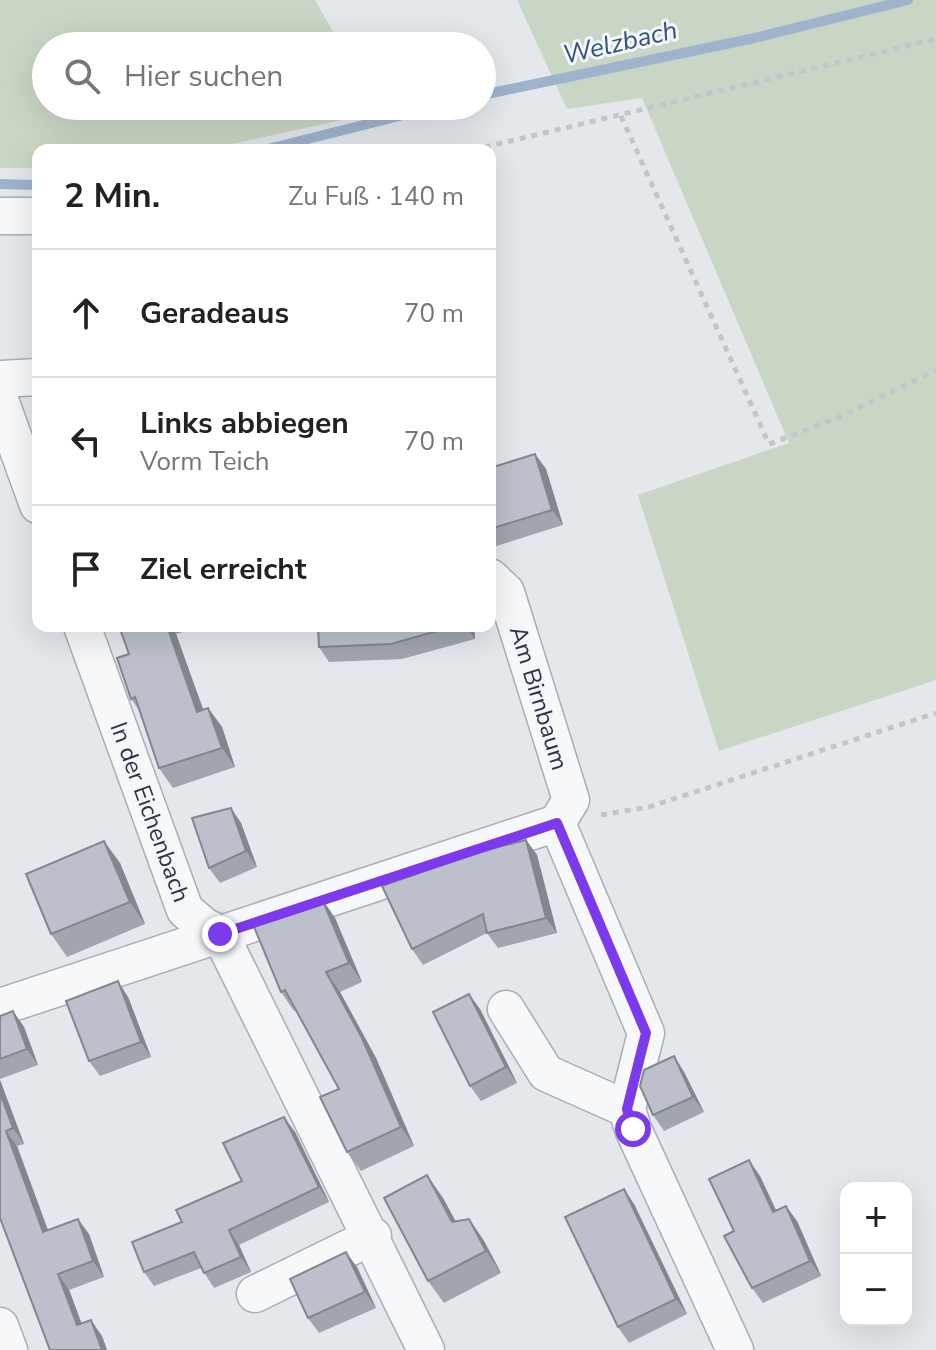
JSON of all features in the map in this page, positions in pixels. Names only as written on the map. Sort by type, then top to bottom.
[{"type":"street","points":[[0,216],[32,216]]},
{"type":"street","points":[[0,379],[32,377]]},
{"type":"street","points":[[0,400],[32,488]]},
{"type":"street","name":"Am Birnbaum","points":[[496,583],[506,592],[571,800],[557,823]]},
{"type":"street","name":"In der Eichenbach","points":[[84,632],[185,910],[204,926],[220,934],[373,1236],[426,1350]]},
{"type":"street","points":[[0,1007],[557,823],[646,1033],[627,1109],[633,1129],[735,1350]]},
{"type":"street","points":[[506,1009],[546,1073],[627,1109]]},
{"type":"street","points":[[255,1294],[373,1236]]},
{"type":"street","points":[[0,1326],[9,1350]]},
{"type":"path","points":[[496,145],[936,39]]},
{"type":"path","points":[[621,116],[769,444],[840,417],[936,370]]},
{"type":"path","points":[[557,823],[649,807],[936,713]]},
{"type":"green space","points":[[0,0],[315,0],[333,32],[32,32],[32,120],[342,120],[232,144],[32,144],[32,168],[0,168]]},
{"type":"green space","points":[[517,0],[936,0],[936,680],[719,751],[638,495],[789,443],[642,98],[567,109]]},
{"type":"building","points":[[535,454],[552,510],[496,527],[496,466]]},
{"type":"building","points":[[121,632],[169,632],[197,712],[208,708],[222,748],[159,768],[135,697],[131,699],[117,658],[129,654]]},
{"type":"building","points":[[318,632],[434,632],[391,644],[319,647]]},
{"type":"building","points":[[231,808],[246,851],[209,868],[192,818]]},
{"type":"building","points":[[526,840],[546,918],[487,933],[483,914],[412,949],[382,886],[479,852]]},
{"type":"building","points":[[104,841],[130,902],[51,934],[26,874]]},
{"type":"building","points":[[322,899],[349,963],[326,972],[362,1038],[401,1127],[347,1152],[320,1097],[339,1089],[285,990],[281,992],[252,922]]},
{"type":"building","points":[[118,981],[141,1042],[89,1061],[66,1001]]},
{"type":"building","points":[[469,994],[506,1067],[470,1086],[433,1012]]},
{"type":"building","points":[[13,1011],[27,1049],[0,1059],[0,1016]]},
{"type":"building","points":[[674,1056],[693,1097],[653,1115],[640,1086],[644,1070]]},
{"type":"building","points":[[0,1093],[13,1128],[6,1131],[43,1232],[78,1219],[93,1261],[58,1274],[77,1325],[91,1320],[102,1350],[50,1350],[0,1218]]},
{"type":"building","points":[[284,1117],[319,1187],[229,1230],[241,1257],[204,1273],[194,1252],[144,1272],[132,1242],[182,1222],[176,1210],[242,1181],[223,1143]]},
{"type":"building","points":[[749,1160],[773,1212],[786,1206],[810,1261],[752,1288],[724,1236],[734,1231],[709,1179]]},
{"type":"building","points":[[427,1175],[452,1222],[469,1219],[486,1251],[428,1281],[384,1198]]},
{"type":"building","points":[[624,1189],[676,1299],[618,1327],[565,1217]]},
{"type":"building","points":[[346,1252],[365,1292],[308,1318],[290,1279]]},
{"type":"waterway","name":"Welzbach","points":[[496,92],[750,39],[908,0]]},
{"type":"waterway","name":"Welzbach","points":[[288,144],[383,120]]},
{"type":"waterway","name":"Welzbach","points":[[0,184],[32,185]]},
{"type":"route","points":[[220,934],[557,823],[640,1010],[646,1033],[643,1056],[627,1109],[633,1129]]}]
